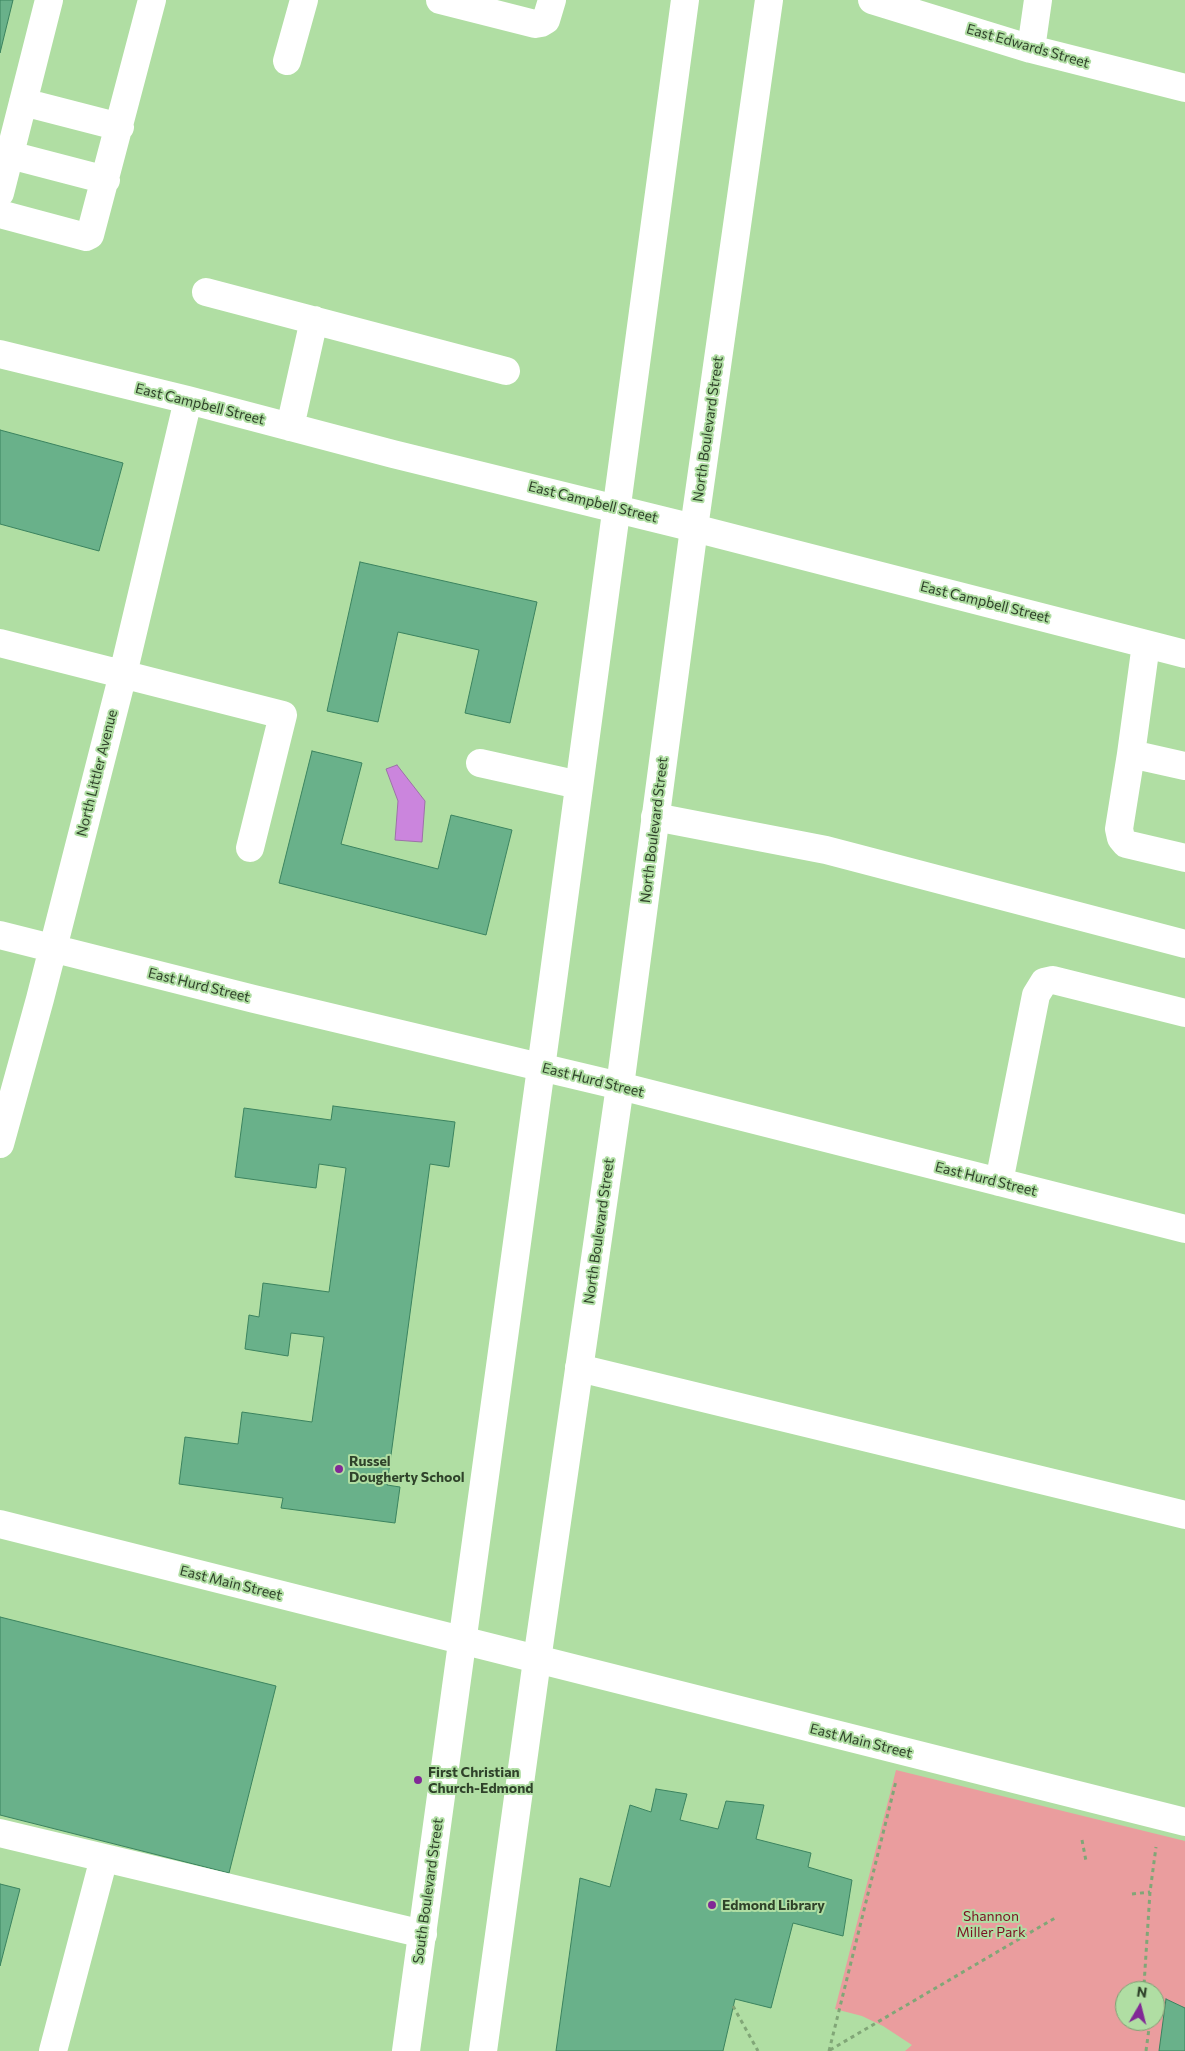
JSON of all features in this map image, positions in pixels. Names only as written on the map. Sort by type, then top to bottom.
[{"type":"street","points":[[0,194],[49,0]]},
{"type":"street","points":[[0,214],[86,237],[93,231],[152,0]]},
{"type":"street","points":[[288,62],[304,0]]},
{"type":"street","points":[[440,0],[535,24],[541,24],[546,20],[552,0]]},
{"type":"street","points":[[462,1641],[685,0]]},
{"type":"street","name":"North Boulevard Street","points":[[537,1660],[620,1086],[694,528],[769,0]]},
{"type":"street","name":"East Edwards Street","points":[[872,0],[1032,48],[1185,88]]},
{"type":"street","points":[[1032,48],[1038,0]]},
{"type":"street","points":[[23,102],[120,127]]},
{"type":"street","points":[[10,155],[106,180]]},
{"type":"street","points":[[206,292],[506,371]]},
{"type":"street","points":[[290,427],[314,320]]},
{"type":"street","name":"East Campbell Street","points":[[0,354],[616,508],[1185,654]]},
{"type":"street","name":"North Littler Avenue","points":[[0,1144],[53,948],[123,674],[188,400]]},
{"type":"street","points":[[0,643],[283,715],[250,848]]},
{"type":"street","points":[[1146,644],[1119,829],[1121,838],[1126,844],[1185,858]]},
{"type":"street","points":[[1131,754],[1185,766]]},
{"type":"street","points":[[480,763],[579,785]]},
{"type":"street","points":[[655,817],[826,850],[1185,944]]},
{"type":"street","name":"East Hurd Street","points":[[0,935],[254,999],[620,1086],[1185,1227]]},
{"type":"street","points":[[1000,1182],[1036,995],[1044,982],[1053,980],[1185,1013]]},
{"type":"street","points":[[579,1368],[1185,1515]]},
{"type":"street","name":"East Main Street","points":[[0,1524],[1185,1822]]},
{"type":"street","name":"South Boulevard Street","points":[[406,2051],[462,1641]]},
{"type":"street","points":[[484,2051],[537,1660]]},
{"type":"street","points":[[0,1833],[423,1934]]},
{"type":"street","points":[[53,2051],[104,1858]]},
{"type":"path","points":[[829,2051],[904,1751]]},
{"type":"path","points":[[1082,1840],[1086,1861]]},
{"type":"path","points":[[1144,1981],[1150,1892],[1157,1843]]},
{"type":"path","points":[[1132,1894],[1150,1892]]},
{"type":"path","points":[[829,2051],[1055,1918]]},
{"type":"path","points":[[733,2006],[758,2051]]},
{"type":"path","points":[[1146,2051],[1149,2031]]},
{"type":"green space","name":"Shannon Miller Park","points":[[896,1770],[1185,1841],[1185,2051],[905,2051],[912,2045],[883,2026],[862,2016],[835,2009]]},
{"type":"shaded area","points":[[397,765],[425,801],[422,842],[395,840],[398,801],[386,769]]},
{"type":"building","points":[[0,0],[13,0],[0,53]]},
{"type":"building","points":[[0,430],[123,463],[99,551],[0,524]]},
{"type":"building","points":[[360,562],[537,602],[510,723],[465,713],[479,650],[398,632],[378,722],[327,711]]},
{"type":"building","points":[[312,751],[362,763],[341,844],[438,869],[451,815],[512,830],[486,935],[279,883]]},
{"type":"building","points":[[333,1106],[455,1122],[449,1167],[430,1164],[387,1485],[400,1487],[395,1523],[281,1508],[283,1498],[179,1484],[185,1437],[238,1444],[242,1412],[312,1422],[324,1337],[291,1333],[288,1356],[245,1349],[249,1315],[259,1317],[263,1283],[329,1292],[346,1168],[319,1164],[316,1188],[235,1177],[244,1108],[331,1120]]},
{"type":"building","points":[[0,1617],[276,1686],[229,1873],[0,1815]]},
{"type":"building","name":"Edmond Library","points":[[656,1789],[687,1794],[680,1820],[718,1829],[726,1801],[764,1805],[756,1839],[811,1853],[808,1867],[852,1880],[843,1936],[793,1923],[771,2008],[735,1999],[723,2051],[556,2051],[580,1878],[610,1887],[630,1805],[651,1812]]},
{"type":"building","points":[[0,1884],[20,1889],[0,1966]]},
{"type":"building","points":[[1166,1999],[1185,2008],[1185,2051],[1159,2051],[1162,2031],[1165,2031]]},
{"type":"place","name":"Russel Dougherty School","points":[[339,1469]]},
{"type":"place","name":"First Christian Church-Edmond","points":[[418,1780]]},
{"type":"place","name":"Edmond Library","points":[[712,1905]]}]
